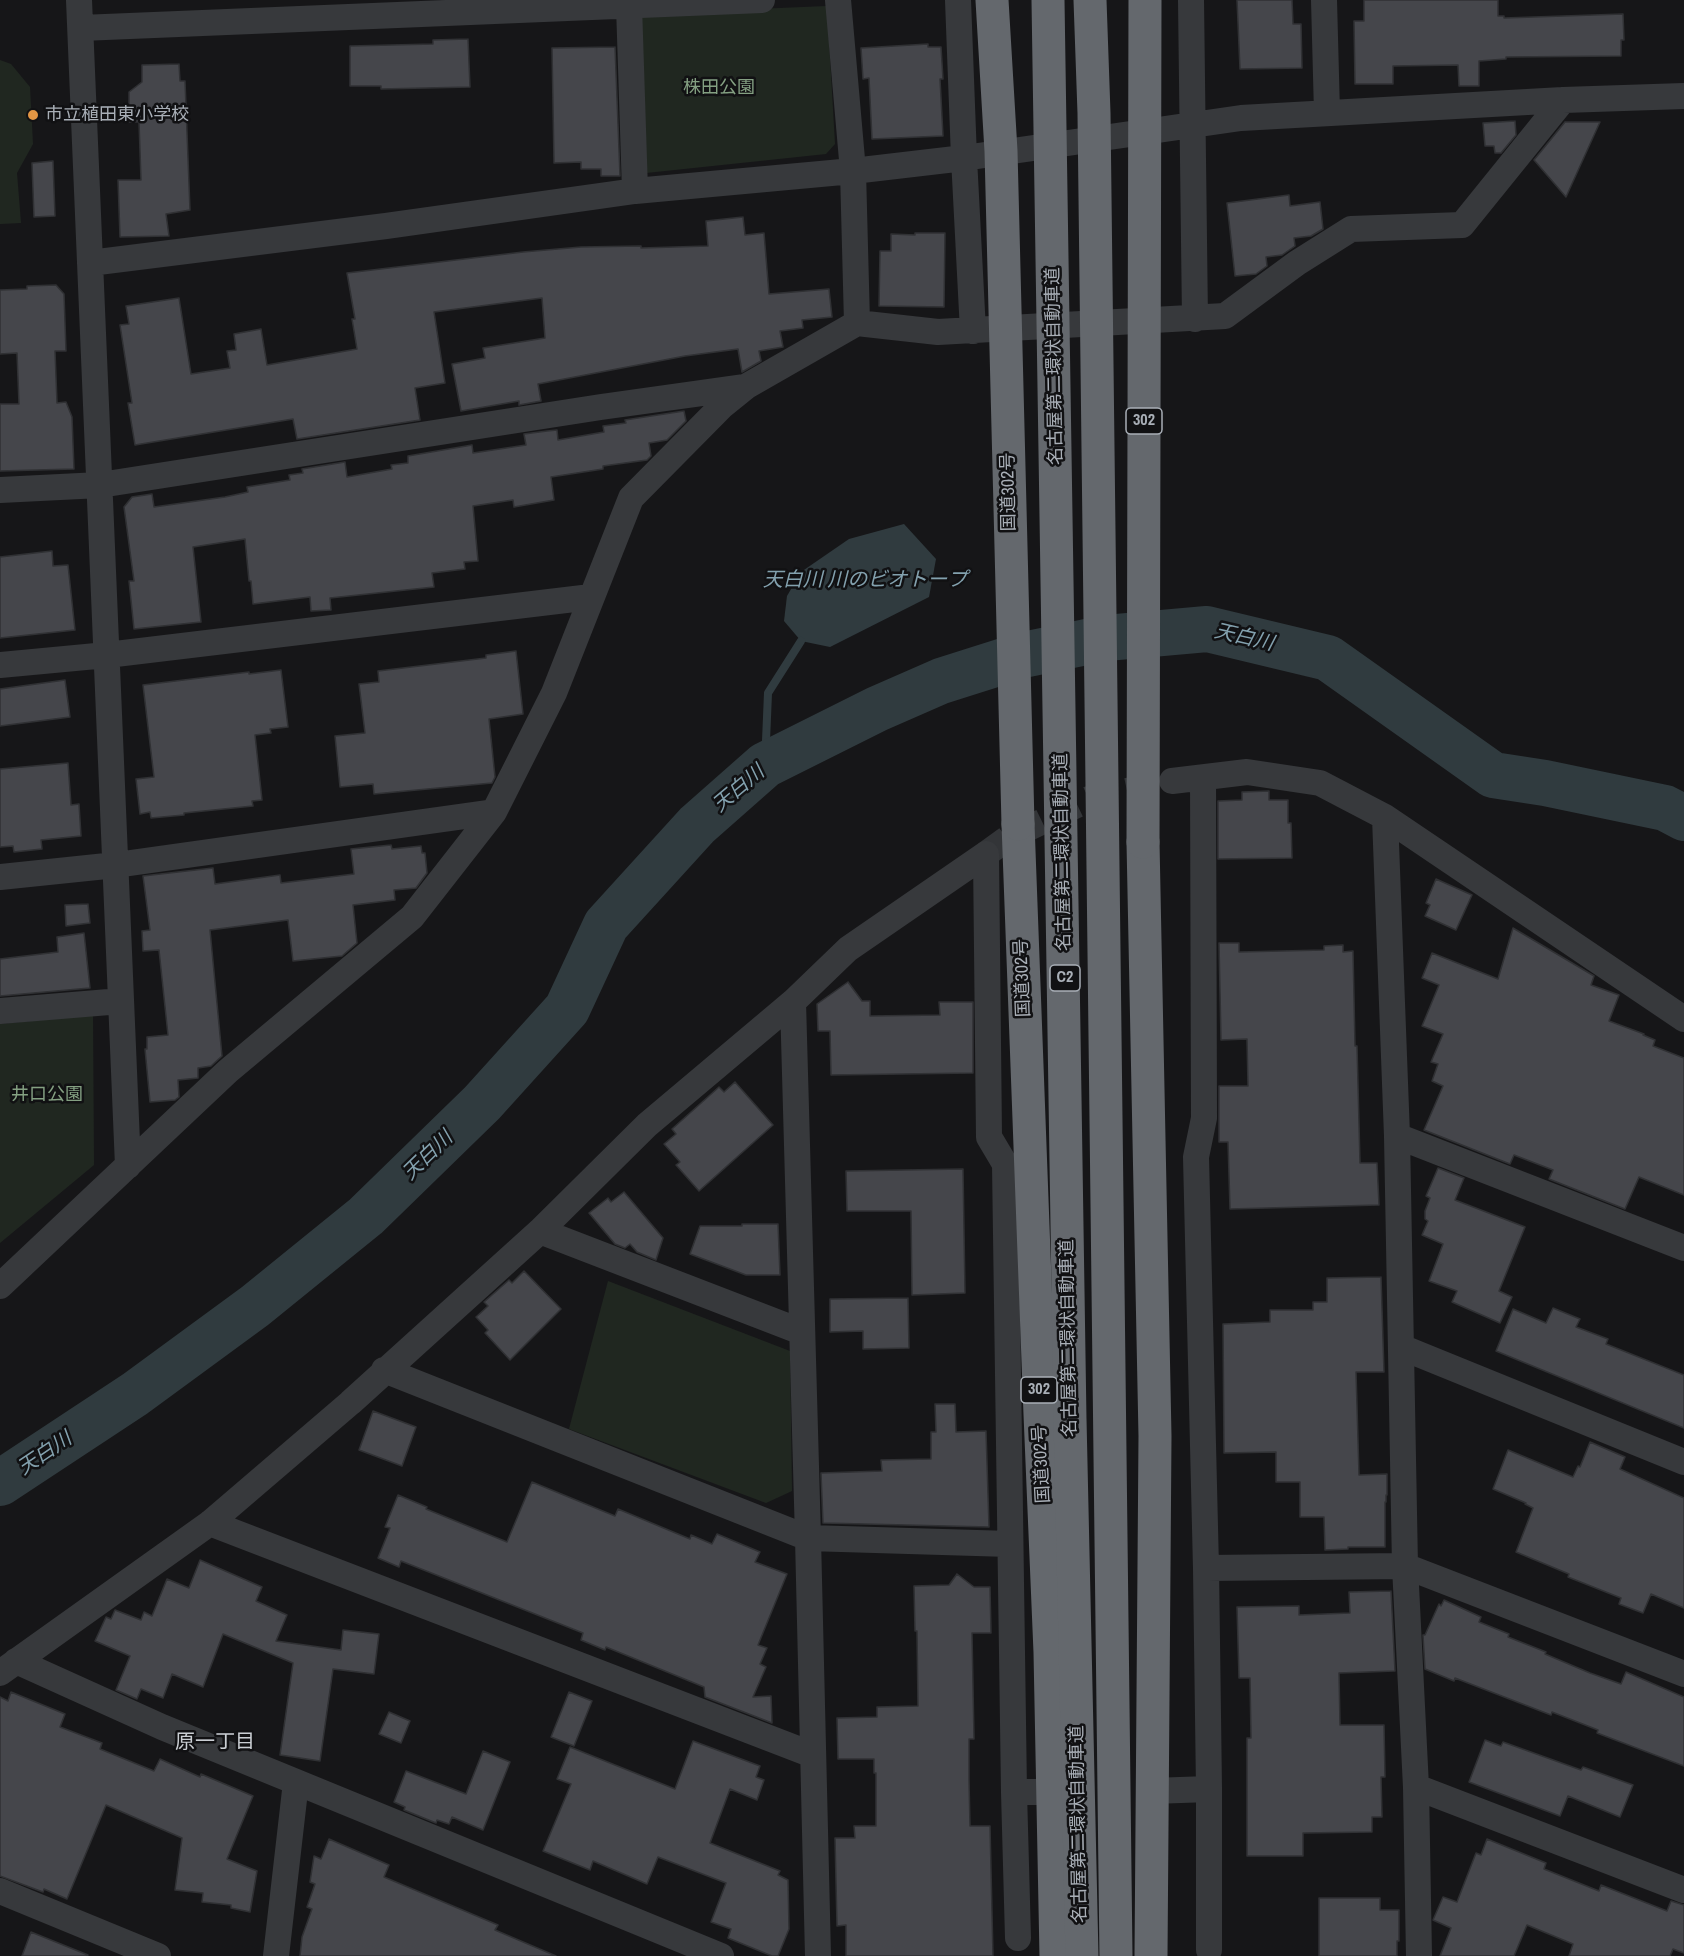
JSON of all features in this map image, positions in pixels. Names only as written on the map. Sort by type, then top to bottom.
[{"type":"highway","name":"国道302号","points":[[992,0],[1001,151],[1018,824],[1050,1652],[1056,1956]]},
{"type":"highway","points":[[1038,0],[1050,101]]},
{"type":"highway","name":"名古屋第二環状自動車道","points":[[1048,0],[1070,1419],[1082,1956]]},
{"type":"highway","name":"名古屋第二環状自動車道","points":[[1090,0],[1116,1956]]},
{"type":"highway","points":[[1092,66],[1095,0]]},
{"type":"highway","name":"302","points":[[1145,0],[1143,843],[1155,1436],[1151,1956]]},
{"type":"street","points":[[79,0],[128,1166]]},
{"type":"street","points":[[81,28],[762,0]]},
{"type":"street","points":[[838,0],[853,171],[857,323]]},
{"type":"street","points":[[958,0],[973,331]]},
{"type":"street","points":[[1191,0],[1196,319]]},
{"type":"street","points":[[1324,0],[1327,113]]},
{"type":"street","points":[[629,6],[635,191]]},
{"type":"street","points":[[90,263],[386,226],[635,191],[853,171],[964,158],[1241,118],[1563,100],[1684,96]]},
{"type":"street","points":[[0,1286],[228,1071],[412,917],[494,812],[554,693],[631,498],[721,407],[747,386],[857,323],[938,332],[1225,316],[1297,263],[1351,229],[1461,225],[1563,100]]},
{"type":"street","points":[[0,490],[100,485],[747,386]]},
{"type":"street","points":[[0,665],[107,655],[591,597]]},
{"type":"street","points":[[1172,781],[1247,772],[1320,783],[1385,817],[1684,1019]]},
{"type":"street","points":[[1203,778],[1204,1118],[1196,1157],[1206,1568],[1209,1950]]},
{"type":"street","points":[[0,877],[116,865],[494,812]]},
{"type":"street","points":[[1385,817],[1397,1136],[1405,1566],[1416,1787],[1419,1956]]},
{"type":"street","points":[[8,1667],[210,1523],[350,1402],[540,1231],[647,1125],[793,1002],[848,949],[986,854],[989,1137],[1005,1164],[1018,1938]]},
{"type":"street","points":[[0,1011],[122,1000]]},
{"type":"street","points":[[793,1002],[818,1956]]},
{"type":"street","points":[[1397,1136],[1684,1248]]},
{"type":"street","points":[[540,1231],[802,1332]]},
{"type":"street","points":[[1401,1347],[1684,1462]]},
{"type":"street","points":[[384,1370],[808,1538],[1010,1544]]},
{"type":"street","points":[[210,1523],[813,1755]]},
{"type":"street","points":[[1206,1568],[1405,1566],[1684,1674]]},
{"type":"street","points":[[8,1667],[162,1727],[721,1956]]},
{"type":"street","points":[[276,1956],[297,1782]]},
{"type":"street","points":[[1416,1787],[1684,1890]]},
{"type":"street","points":[[1152,1791],[1209,1790]]},
{"type":"street","points":[[1014,1792],[1053,1792]]},
{"type":"street","points":[[0,1891],[158,1956]]},
{"type":"green space","name":"株田公園","points":[[827,6],[835,144],[826,154],[646,173],[638,14]]},
{"type":"green space","points":[[0,60],[11,64],[30,87],[33,144],[17,173],[21,223],[0,224]]},
{"type":"green space","name":"井口公園","points":[[93,1015],[94,1165],[0,1243],[0,1024]]},
{"type":"green space","points":[[608,1281],[790,1351],[792,1491],[766,1503],[569,1429]]},
{"type":"water","name":"天白川 川のビオトープ","points":[[904,524],[936,559],[929,597],[830,647],[801,641],[784,621],[787,596],[801,572],[849,539]]},
{"type":"building","points":[[1237,0],[1292,0],[1293,24],[1301,24],[1302,68],[1240,69]]},
{"type":"building","points":[[1364,0],[1498,0],[1498,16],[1504,16],[1504,18],[1623,14],[1624,40],[1621,40],[1621,56],[1506,57],[1506,59],[1479,61],[1479,86],[1459,86],[1458,65],[1393,66],[1393,84],[1355,84],[1354,21],[1364,21]]},
{"type":"building","points":[[468,39],[470,87],[381,89],[381,86],[350,86],[350,46],[433,44],[433,40]]},
{"type":"building","points":[[928,44],[928,47],[941,47],[943,136],[872,139],[869,78],[863,79],[861,48]]},
{"type":"building","points":[[615,47],[620,176],[601,176],[601,169],[581,169],[581,162],[554,163],[552,48]]},
{"type":"building","points":[[179,64],[180,81],[185,81],[190,210],[166,214],[169,236],[120,237],[118,180],[141,180],[139,122],[129,122],[129,92],[142,82],[142,65]]},
{"type":"building","points":[[1515,121],[1516,135],[1501,153],[1495,153],[1494,146],[1485,146],[1483,123]]},
{"type":"building","points":[[1565,122],[1600,122],[1566,197],[1534,160]]},
{"type":"building","points":[[53,161],[55,216],[34,217],[32,163]]},
{"type":"building","points":[[1289,195],[1290,206],[1320,202],[1323,229],[1311,236],[1294,238],[1295,246],[1282,255],[1266,257],[1267,266],[1256,274],[1235,276],[1227,203]]},
{"type":"building","points":[[743,217],[745,235],[764,233],[769,294],[829,289],[832,317],[802,320],[803,328],[780,331],[783,347],[759,351],[761,361],[742,372],[738,349],[685,356],[538,384],[541,401],[519,405],[519,401],[461,411],[452,364],[485,358],[483,348],[545,338],[542,298],[434,312],[445,383],[415,388],[420,420],[297,439],[293,419],[135,445],[128,403],[132,403],[120,325],[129,324],[126,306],[179,298],[191,374],[230,368],[227,351],[236,350],[234,334],[261,329],[267,365],[357,349],[352,319],[355,319],[347,273],[581,247],[708,246],[706,221]]},
{"type":"building","points":[[915,233],[945,233],[944,307],[879,306],[880,251],[891,251],[891,234],[915,235]]},
{"type":"building","points":[[56,285],[64,294],[66,351],[55,351],[57,403],[66,402],[72,417],[74,469],[0,471],[0,404],[19,404],[17,353],[0,354],[0,290]]},
{"type":"building","points":[[684,411],[686,421],[667,440],[649,443],[651,456],[647,460],[551,477],[554,500],[514,507],[513,500],[473,506],[478,561],[464,562],[465,569],[432,573],[434,587],[330,598],[331,610],[311,611],[310,597],[253,604],[245,539],[193,547],[201,622],[134,629],[129,581],[134,581],[124,507],[132,497],[152,494],[154,507],[225,497],[248,492],[247,487],[290,480],[289,475],[303,473],[302,469],[345,462],[347,477],[392,469],[391,465],[408,463],[408,456],[472,445],[473,453],[526,445],[524,434],[547,431],[557,430],[558,440],[604,432],[603,426],[626,423],[625,420]]},
{"type":"building","points":[[52,551],[53,566],[68,565],[75,630],[0,638],[0,557]]},
{"type":"building","points":[[516,651],[523,714],[489,719],[495,777],[492,783],[374,794],[373,784],[340,787],[335,736],[365,733],[359,684],[379,682],[378,671],[486,658],[486,655]]},
{"type":"building","points":[[281,670],[288,727],[270,729],[271,733],[255,735],[262,800],[252,801],[253,806],[184,813],[184,815],[151,818],[150,812],[140,814],[136,779],[154,777],[143,685]]},
{"type":"building","points":[[65,680],[70,717],[0,726],[0,689]]},
{"type":"building","points":[[68,763],[71,805],[79,804],[81,836],[41,840],[42,849],[14,852],[13,846],[0,847],[0,769]]},
{"type":"building","points":[[1269,791],[1269,800],[1288,800],[1292,858],[1218,859],[1218,801],[1242,800],[1242,792]]},
{"type":"building","points":[[391,845],[392,849],[421,846],[422,853],[425,853],[427,873],[416,888],[394,890],[395,900],[353,905],[357,943],[342,956],[293,961],[288,920],[210,930],[222,1056],[211,1066],[198,1068],[198,1078],[178,1080],[179,1097],[175,1100],[150,1102],[145,1049],[147,1049],[147,1037],[168,1035],[159,950],[143,951],[142,931],[150,930],[143,876],[213,868],[215,884],[280,875],[281,883],[354,874],[351,849]]},
{"type":"building","points":[[1436,879],[1472,895],[1456,930],[1425,916],[1430,905],[1426,903]]},
{"type":"building","points":[[88,904],[90,923],[66,926],[65,905]]},
{"type":"building","points":[[1513,928],[1594,976],[1591,985],[1619,995],[1609,1021],[1644,1034],[1655,1040],[1653,1046],[1684,1058],[1684,1195],[1639,1177],[1625,1209],[1549,1179],[1553,1170],[1514,1155],[1510,1164],[1424,1130],[1443,1086],[1432,1081],[1438,1064],[1431,1062],[1443,1034],[1422,1026],[1439,985],[1422,978],[1432,953],[1498,979]]},
{"type":"building","points":[[84,933],[90,988],[0,996],[0,959],[58,952],[57,937]]},
{"type":"building","points":[[1219,943],[1239,943],[1239,952],[1324,950],[1324,946],[1343,945],[1343,952],[1353,951],[1360,1163],[1377,1163],[1379,1205],[1230,1209],[1228,1142],[1219,1142],[1219,1086],[1248,1086],[1247,1039],[1221,1040]]},
{"type":"building","points":[[848,982],[862,1001],[870,1001],[870,1016],[940,1015],[939,1002],[973,1002],[973,1073],[831,1075],[830,1031],[818,1031],[817,1004]]},
{"type":"building","points":[[735,1082],[773,1125],[699,1191],[676,1165],[680,1162],[664,1144],[676,1134],[672,1129],[719,1087],[724,1092]]},
{"type":"building","points":[[1438,1168],[1464,1178],[1455,1200],[1525,1227],[1499,1291],[1512,1297],[1500,1323],[1452,1302],[1457,1291],[1429,1281],[1443,1244],[1422,1235],[1428,1221],[1425,1219],[1425,1211],[1430,1198],[1426,1196]]},
{"type":"building","points":[[963,1169],[965,1293],[912,1295],[911,1211],[847,1211],[846,1171]]},
{"type":"building","points":[[624,1192],[663,1238],[656,1260],[637,1252],[630,1244],[625,1248],[615,1244],[589,1213],[608,1198],[611,1202]]},
{"type":"building","points":[[742,1224],[778,1224],[780,1275],[746,1275],[690,1254],[700,1226],[742,1226]]},
{"type":"building","points":[[524,1271],[561,1309],[510,1360],[485,1333],[488,1330],[476,1317],[488,1306],[484,1302],[509,1280],[512,1283]]},
{"type":"building","points":[[1381,1277],[1384,1372],[1356,1372],[1359,1475],[1387,1474],[1385,1547],[1348,1547],[1348,1549],[1325,1550],[1324,1517],[1300,1517],[1300,1482],[1276,1482],[1276,1452],[1224,1453],[1223,1324],[1270,1322],[1270,1310],[1313,1310],[1313,1302],[1327,1302],[1327,1278]]},
{"type":"building","points":[[908,1298],[909,1348],[863,1349],[863,1331],[830,1332],[830,1299]]},
{"type":"building","points":[[1553,1308],[1580,1319],[1576,1327],[1608,1339],[1606,1344],[1684,1375],[1684,1428],[1496,1351],[1513,1309],[1546,1323]]},
{"type":"building","points":[[935,1404],[955,1404],[956,1432],[986,1431],[989,1527],[823,1523],[821,1473],[882,1471],[881,1460],[931,1459],[931,1432],[936,1432]]},
{"type":"building","points":[[373,1411],[416,1427],[402,1466],[359,1450]]},
{"type":"building","points":[[1590,1442],[1625,1457],[1620,1469],[1684,1498],[1684,1608],[1651,1594],[1643,1613],[1619,1604],[1621,1598],[1568,1577],[1569,1574],[1516,1552],[1533,1508],[1493,1489],[1508,1450],[1573,1477],[1578,1466],[1580,1467]]},
{"type":"building","points":[[532,1482],[615,1516],[618,1509],[690,1539],[691,1535],[712,1544],[717,1534],[760,1552],[755,1562],[787,1574],[758,1645],[767,1648],[760,1664],[766,1667],[753,1697],[771,1696],[772,1723],[705,1697],[704,1687],[606,1647],[605,1650],[581,1640],[583,1633],[401,1561],[399,1567],[378,1558],[390,1528],[385,1527],[398,1495],[507,1542]]},
{"type":"building","points":[[200,1560],[262,1587],[256,1601],[287,1615],[276,1641],[341,1650],[343,1630],[379,1634],[374,1674],[333,1669],[320,1761],[280,1755],[293,1663],[223,1634],[203,1687],[172,1674],[163,1698],[141,1689],[137,1699],[116,1690],[130,1656],[95,1641],[106,1617],[111,1619],[115,1610],[141,1620],[144,1612],[152,1616],[167,1579],[189,1588]]},
{"type":"building","points":[[957,1574],[974,1587],[990,1587],[991,1633],[972,1633],[974,1739],[969,1739],[969,1780],[970,1826],[990,1826],[993,1956],[846,1956],[846,1925],[837,1926],[835,1838],[855,1838],[854,1826],[876,1826],[876,1773],[874,1773],[874,1759],[838,1759],[837,1718],[877,1717],[877,1707],[918,1706],[914,1586],[949,1585]]},
{"type":"building","points":[[1391,1591],[1395,1671],[1339,1673],[1340,1725],[1384,1725],[1385,1777],[1381,1777],[1382,1817],[1372,1817],[1372,1832],[1303,1833],[1303,1856],[1247,1856],[1247,1738],[1251,1738],[1250,1678],[1239,1678],[1237,1607],[1299,1606],[1299,1615],[1350,1613],[1349,1592]]},
{"type":"building","points":[[1444,1600],[1481,1617],[1479,1622],[1509,1634],[1508,1637],[1590,1673],[1621,1684],[1626,1672],[1684,1697],[1684,1766],[1597,1733],[1598,1730],[1552,1712],[1551,1715],[1455,1678],[1454,1681],[1425,1669],[1423,1635],[1439,1604],[1441,1606]]},
{"type":"building","points":[[11,1692],[65,1714],[60,1727],[102,1743],[100,1749],[154,1771],[160,1759],[200,1777],[201,1774],[253,1796],[227,1859],[257,1871],[250,1912],[231,1908],[231,1905],[202,1902],[203,1893],[175,1890],[182,1838],[106,1805],[67,1899],[44,1889],[43,1892],[0,1876],[0,1697],[8,1701]]},
{"type":"building","points":[[569,1692],[592,1701],[574,1746],[551,1737]]},
{"type":"building","points":[[389,1712],[410,1721],[401,1743],[379,1734]]},
{"type":"building","points":[[1485,1740],[1501,1746],[1503,1742],[1581,1770],[1583,1767],[1633,1785],[1620,1817],[1568,1796],[1560,1816],[1469,1782]]},
{"type":"building","points":[[693,1741],[760,1766],[756,1777],[764,1780],[757,1800],[730,1789],[710,1843],[780,1871],[778,1875],[788,1880],[789,1929],[778,1956],[772,1956],[728,1938],[731,1929],[711,1922],[726,1883],[658,1857],[647,1884],[593,1861],[590,1870],[543,1851],[571,1784],[557,1779],[570,1747],[675,1789]]},
{"type":"building","points":[[483,1751],[510,1762],[483,1830],[452,1817],[449,1824],[437,1820],[436,1823],[404,1810],[405,1807],[394,1802],[406,1771],[466,1794]]},
{"type":"building","points":[[329,1839],[389,1865],[384,1877],[498,1925],[495,1930],[556,1956],[300,1956],[302,1937],[312,1909],[307,1907],[315,1884],[310,1882],[314,1856],[321,1859]]},
{"type":"building","points":[[1487,1839],[1546,1863],[1544,1869],[1599,1891],[1601,1885],[1667,1911],[1671,1901],[1684,1905],[1684,1953],[1673,1949],[1670,1956],[1569,1956],[1573,1944],[1527,1925],[1514,1956],[1440,1956],[1451,1928],[1433,1920],[1443,1897],[1457,1902],[1476,1853],[1481,1855]]},
{"type":"building","points":[[1319,1898],[1380,1898],[1380,1910],[1399,1910],[1397,1956],[1319,1956]]},
{"type":"building","points":[[31,1932],[88,1955],[22,1956]]},
{"type":"waterway","name":"天白川","points":[[0,1483],[135,1394],[255,1306],[366,1216],[482,1103],[567,1009],[606,925],[697,825],[765,765],[877,709],[941,681],[1023,655],[1106,638],[1207,629],[1328,658],[1493,775],[1545,783],[1665,808],[1684,818]]},
{"type":"waterway","points":[[765,765],[768,693],[801,641]]},
{"type":"tunnel","points":[[986,854],[1008,838],[1089,799],[1159,784]]},
{"type":"place","name":"市立植田東小学校","points":[[33,115]]},
{"type":"district","name":"原一丁目","points":[[215,1743]]}]
